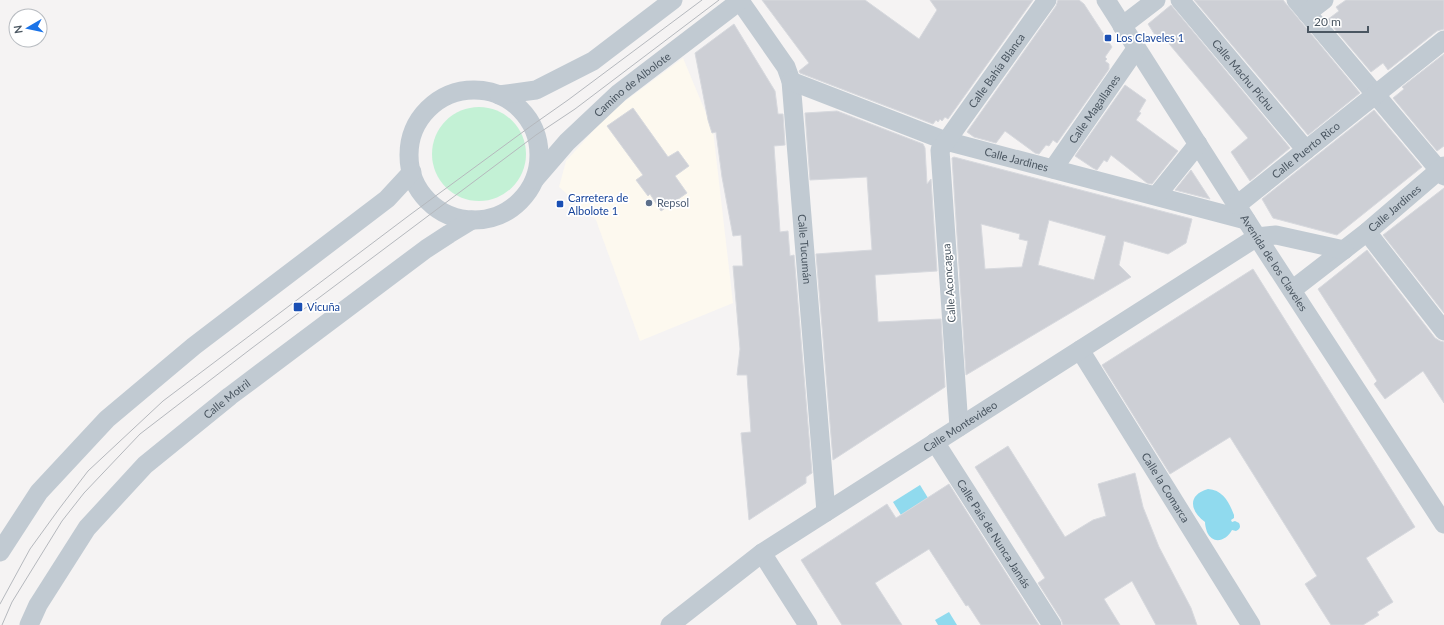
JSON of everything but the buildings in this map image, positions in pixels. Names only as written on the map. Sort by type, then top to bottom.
[{"type":"street","points":[[499,95],[536,90],[593,61],[673,0]]},
{"type":"street","name":"Calle Tucumán","points":[[740,0],[786,67],[791,82],[826,512]]},
{"type":"street","name":"Camino de Albolote","points":[[535,180],[566,142],[619,93],[740,0]]},
{"type":"street","name":"Calle Bahía Blanca","points":[[946,141],[1047,0]]},
{"type":"street","name":"Avenida de los Claveles","points":[[1106,0],[1257,237],[1444,523]]},
{"type":"street","points":[[1122,26],[1156,0]]},
{"type":"street","name":"Calle Machu Pichu","points":[[1180,0],[1306,150]]},
{"type":"street","points":[[1324,0],[1301,7],[1375,95],[1442,171]]},
{"type":"street","name":"Calle Puerto Rico","points":[[1242,212],[1306,150],[1444,40]]},
{"type":"street","name":"Calle Magallanes","points":[[1053,169],[1136,49]]},
{"type":"street","name":"Calle Jardines","points":[[791,82],[946,141],[1157,195],[1242,212]]},
{"type":"street","points":[[464,91],[483,91],[499,95],[515,105],[526,116],[537,139],[539,158],[535,180],[524,197],[515,206],[501,215],[488,219],[472,220],[453,216],[437,209],[420,192],[412,172],[410,152],[415,129],[422,116],[434,104],[449,95],[464,91]]},
{"type":"street","name":"Calle Aconcagua","points":[[946,141],[940,150],[959,427]]},
{"type":"street","points":[[1157,195],[1198,144]]},
{"type":"street","name":"Calle Jardines","points":[[1292,290],[1442,171]]},
{"type":"street","points":[[0,552],[39,492],[107,419],[194,346],[387,199],[412,172]]},
{"type":"street","name":"Calle Motril","points":[[29,625],[38,605],[87,528],[145,465],[230,396],[426,250],[472,220]]},
{"type":"street","points":[[1367,232],[1444,331]]},
{"type":"street","points":[[1257,237],[1276,235],[1344,250]]},
{"type":"street","name":"Calle Montevideo","points":[[670,625],[762,553],[1257,237]]},
{"type":"street","name":"Calle la Comarca","points":[[1080,350],[1251,625]]},
{"type":"street","name":"Calle País de Nunca Jamás","points":[[935,442],[1052,625]]},
{"type":"street","points":[[762,553],[808,625]]},
{"type":"shaded area","name":"Repsol","points":[[683,58],[713,130],[733,303],[640,341],[596,220],[559,187],[566,161],[609,113]]},
{"type":"green space","points":[[479,107],[497,110],[512,121],[523,136],[526,154],[523,172],[512,187],[497,198],[479,201],[461,198],[446,187],[435,172],[432,154],[435,136],[446,121],[461,110]]},
{"type":"water","points":[[920,485],[928,498],[901,515],[893,502]]},
{"type":"water","points":[[1208,489],[1222,494],[1234,515],[1234,518],[1231,520],[1232,522],[1235,521],[1239,523],[1240,526],[1240,528],[1236,531],[1232,530],[1226,537],[1220,540],[1213,539],[1207,532],[1205,522],[1196,513],[1193,504],[1197,495]]},
{"type":"water","points":[[949,612],[957,625],[938,625],[935,620]]},
{"type":"tram line","points":[[0,604],[30,549],[88,471],[163,401],[411,214],[702,0]]},
{"type":"tram line","points":[[2,625],[12,602],[62,521],[84,493],[140,434],[536,135],[575,109],[719,0]]},
{"type":"place","name":"Los Claveles 1","points":[[1108,38]]},
{"type":"place","name":"Repsol","points":[[649,203]]},
{"type":"place","name":"Carretera de Albolote 1","points":[[560,204]]},
{"type":"place","name":"Vicuña","points":[[298,307]]}]
